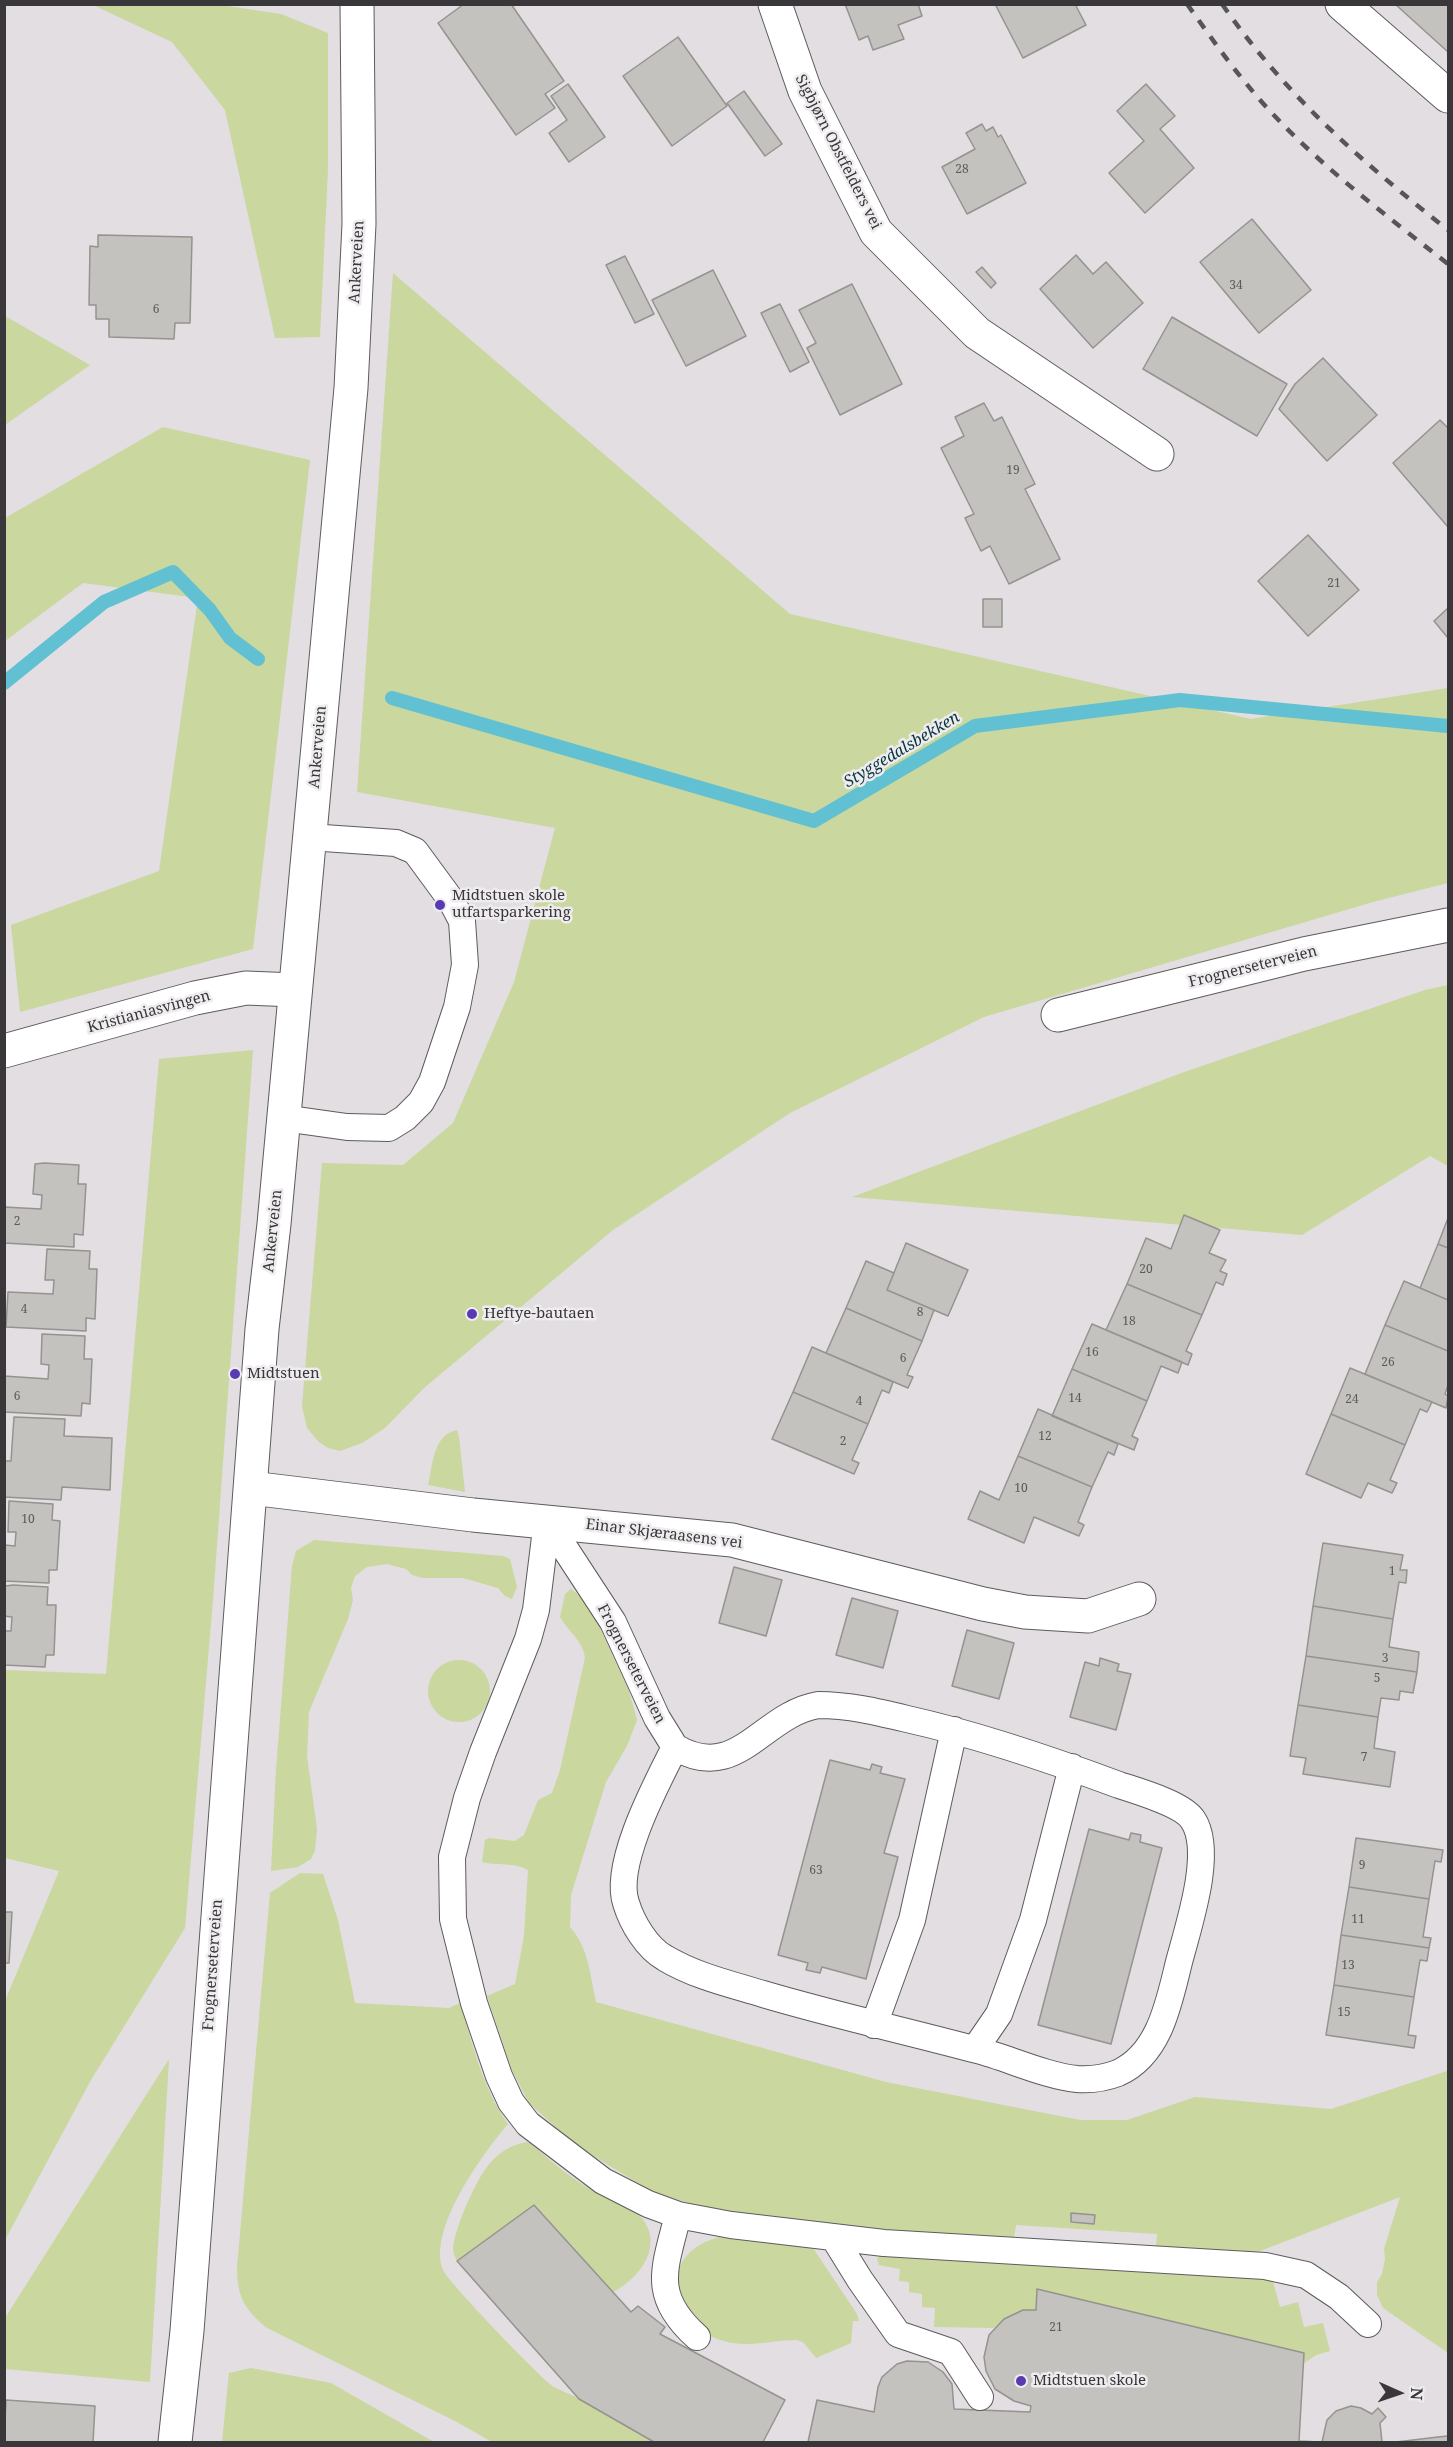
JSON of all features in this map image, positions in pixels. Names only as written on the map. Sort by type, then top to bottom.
[{"type":"main road","name":"Ankerveien","points":[[251,1488],[262,1329],[284,1118],[351,388],[359,224],[357,4]]},
{"type":"main road","name":"Sigbjørn Obstfelders vei","points":[[775,4],[805,91],[876,232],[977,333],[1157,454]]},
{"type":"main road","points":[[1342,4],[1449,96]]},
{"type":"main road","name":"Frognerseterveien","points":[[1058,1015],[1304,954],[1449,925]]},
{"type":"main road","name":"Kristianiasvingen","points":[[4,1051],[195,998],[246,988],[295,990]]},
{"type":"main road","name":"Frognerseterveien","points":[[175,2442],[187,2331],[212,1971],[251,1488]]},
{"type":"main road","name":"Einar Skjæraasens vei","points":[[251,1488],[418,1509],[732,1540],[983,1604],[1025,1612],[1088,1616],[1139,1599]]},
{"type":"lane","points":[[284,1118],[347,1127],[389,1128],[405,1118],[421,1102],[432,1082],[457,1007],[465,964],[462,921],[451,900],[415,851],[396,843],[309,837]]},
{"type":"lane","points":[[547,1521],[536,1610],[528,1639],[483,1752],[467,1798],[452,1857],[453,1920],[480,2024],[499,2076],[518,2112],[528,2124],[603,2181],[648,2204],[678,2215],[730,2225],[884,2243],[1265,2266],[1306,2275],[1339,2297],[1368,2324]]},
{"type":"lane","name":"Frognerseterveien","points":[[547,1521],[613,1622],[657,1718],[675,1747]]},
{"type":"lane","points":[[819,1705],[839,1705],[954,1730],[1072,1767],[1147,1795],[1184,1812],[1193,1820],[1201,1843],[1200,1868],[1167,2013],[1147,2051],[1134,2064],[1118,2073],[1101,2078],[1078,2079],[1056,2075],[975,2049],[874,2025],[716,1980],[664,1958],[652,1949],[636,1925],[626,1905],[624,1892],[635,1833],[649,1798],[675,1747],[691,1756],[703,1759],[732,1755],[792,1713],[819,1705]]},
{"type":"lane","points":[[874,2025],[912,1920],[954,1730]]},
{"type":"lane","points":[[975,2049],[999,2014],[1033,1920],[1072,1767]]},
{"type":"lane","points":[[678,2215],[667,2259],[664,2285],[668,2302],[674,2313],[697,2337]]},
{"type":"lane","points":[[834,2238],[898,2334],[951,2352],[980,2397]]},
{"type":"green space","points":[[93,5],[221,5],[281,14],[328,33],[328,169],[320,337],[275,338],[225,110],[172,42]]},
{"type":"green space","points":[[393,273],[790,614],[1251,719],[1448,688],[1448,883],[1373,902],[984,1017],[790,1113],[613,1230],[424,1388],[385,1428],[362,1443],[340,1451],[328,1448],[319,1442],[307,1428],[302,1406],[322,1163],[403,1165],[453,1123],[514,982],[555,828],[357,792]]},
{"type":"green space","points":[[5,316],[90,365],[5,425]]},
{"type":"green space","points":[[163,427],[310,460],[253,949],[20,1012],[11,925],[159,871],[198,598],[83,583],[5,641],[5,518]]},
{"type":"green space","points":[[1448,985],[1448,1166],[1430,1156],[1302,1235],[852,1197],[1187,1071],[1425,990]]},
{"type":"green space","points":[[253,1050],[213,1600],[185,1928],[91,2080],[5,2240],[5,2001],[59,1871],[5,1858],[5,1670],[106,1674],[159,1059]]},
{"type":"green space","points":[[457,1430],[465,1492],[428,1485],[439,1444],[449,1433]]},
{"type":"green space","points":[[314,1540],[503,1556],[510,1559],[517,1587],[512,1599],[505,1596],[498,1588],[463,1578],[423,1578],[412,1575],[406,1569],[387,1564],[367,1567],[355,1576],[351,1588],[353,1600],[348,1619],[309,1712],[307,1756],[317,1829],[315,1851],[311,1859],[298,1867],[271,1871],[276,1770],[292,1566],[296,1551]]},
{"type":"green space","points":[[571,1589],[580,1596],[594,1615],[629,1691],[637,1720],[627,1746],[606,1782],[571,1895],[570,1927],[585,1953],[596,2002],[886,2082],[1080,2120],[1127,2120],[1195,2097],[1331,2109],[1447,2071],[1448,2064],[1448,2353],[1383,2308],[1377,2295],[1377,2282],[1382,2274],[1385,2259],[1384,2249],[1400,2197],[1255,2253],[1156,2246],[1157,2234],[1016,2225],[1014,2238],[876,2229],[710,2209],[654,2193],[574,2144],[529,2103],[512,2070],[487,1996],[515,1984],[524,1936],[528,1870],[517,1866],[482,1862],[485,1840],[489,1838],[515,1841],[524,1835],[538,1800],[552,1793],[560,1770],[585,1658],[579,1642],[560,1617],[565,1594]]},
{"type":"green space","points":[[459,1660],[471,1662],[481,1669],[488,1679],[490,1691],[488,1703],[481,1713],[471,1720],[459,1722],[447,1720],[437,1713],[430,1703],[428,1691],[430,1679],[437,1669],[447,1662]]},
{"type":"green space","points":[[300,1873],[323,1874],[338,1920],[355,2003],[449,2008],[460,2003],[485,2081],[508,2124],[472,2172],[450,2214],[443,2234],[440,2253],[443,2270],[496,2330],[554,2387],[588,2403],[654,2442],[492,2442],[457,2422],[267,2328],[248,2309],[241,2295],[237,2268],[270,1893]]},
{"type":"green space","points":[[169,2059],[150,2382],[5,2369],[5,2318]]},
{"type":"green space","points":[[527,2142],[583,2184],[623,2203],[639,2215],[647,2226],[650,2248],[647,2259],[633,2278],[623,2286],[613,2292],[535,2205],[457,2261],[453,2250],[458,2227],[481,2176],[501,2153]]},
{"type":"green space","points":[[729,2235],[805,2244],[813,2248],[857,2314],[859,2321],[853,2321],[851,2343],[816,2358],[804,2343],[797,2340],[756,2344],[725,2342],[700,2329],[690,2316],[679,2290],[680,2267],[685,2258],[700,2245]]},
{"type":"green space","points":[[880,2255],[1272,2278],[1280,2307],[1298,2302],[1304,2327],[1323,2323],[1330,2351],[1316,2355],[1303,2364],[1303,2353],[1037,2289],[1036,2310],[1013,2315],[994,2328],[934,2327],[935,2308],[922,2307],[922,2294],[909,2292],[909,2282],[899,2281],[900,2269],[879,2265],[877,2259]]},
{"type":"green space","points":[[251,2368],[331,2383],[434,2442],[222,2442],[229,2373]]},
{"type":"building","points":[[464,4],[511,4],[564,81],[545,94],[555,108],[516,135],[438,23]]},
{"type":"building","points":[[845,4],[918,4],[922,16],[898,25],[904,39],[873,50],[868,36],[859,40]]},
{"type":"building","points":[[995,4],[1075,4],[1086,25],[1023,58]]},
{"type":"building","points":[[1395,4],[1448,4],[1448,52]]},
{"type":"building","points":[[678,37],[727,106],[672,146],[623,76]]},
{"type":"building","points":[[568,84],[605,137],[569,162],[549,133],[567,120],[551,96]]},
{"type":"building","points":[[1146,84],[1175,116],[1160,129],[1194,168],[1145,213],[1109,173],[1144,141],[1117,111]]},
{"type":"building","points":[[744,91],[782,144],[765,156],[727,103]]},
{"type":"building","points":[[982,124],[986,131],[993,127],[998,137],[1001,135],[1026,183],[967,214],[942,167],[975,149],[966,133]]},
{"type":"building","points":[[1252,219],[1311,290],[1259,333],[1200,262]]},
{"type":"building","points":[[98,235],[192,237],[190,323],[175,323],[174,339],[109,337],[109,319],[96,319],[96,305],[89,305],[90,246],[98,247]]},
{"type":"building","points":[[1076,255],[1093,274],[1106,262],[1143,303],[1093,348],[1040,289]]},
{"type":"building","points":[[625,256],[654,314],[635,323],[606,265]]},
{"type":"building","points":[[982,267],[996,283],[991,288],[976,272]]},
{"type":"building","points":[[713,270],[746,336],[686,366],[652,300]]},
{"type":"building","points":[[852,284],[902,384],[840,415],[807,348],[816,343],[799,310]]},
{"type":"building","points":[[780,304],[809,362],[790,372],[761,313]]},
{"type":"building","points":[[1172,317],[1287,384],[1257,436],[1143,369]]},
{"type":"building","points":[[1323,358],[1377,415],[1327,461],[1279,409],[1295,384]]},
{"type":"building","points":[[984,403],[994,421],[1002,417],[1035,484],[1025,489],[1060,559],[1009,584],[990,546],[981,551],[965,518],[974,514],[941,448],[964,436],[955,417]]},
{"type":"building","points":[[1440,420],[1448,428],[1448,527],[1393,463]]},
{"type":"building","points":[[1308,535],[1359,590],[1308,636],[1258,581]]},
{"type":"building","points":[[983,599],[1002,599],[1002,627],[983,627]]},
{"type":"building","points":[[1448,608],[1448,638],[1434,621]]},
{"type":"building","points":[[35,1164],[79,1165],[78,1184],[86,1184],[83,1235],[74,1234],[74,1247],[4,1243],[4,1207],[41,1209],[42,1195],[33,1194]]},
{"type":"building","points":[[1184,1215],[1220,1230],[1209,1253],[1226,1260],[1220,1271],[1227,1274],[1223,1285],[1216,1282],[1202,1315],[1127,1284],[1146,1238],[1171,1249]]},
{"type":"building","points":[[1448,1218],[1448,1248],[1438,1244]]},
{"type":"building","points":[[906,1243],[968,1270],[948,1316],[887,1290]]},
{"type":"building","points":[[1438,1244],[1448,1248],[1448,1300],[1420,1288]]},
{"type":"building","points":[[47,1249],[90,1251],[89,1269],[97,1269],[95,1319],[86,1318],[86,1331],[6,1327],[8,1292],[53,1294],[54,1280],[45,1280]]},
{"type":"building","points":[[866,1261],[894,1273],[887,1290],[934,1310],[922,1341],[846,1308]]},
{"type":"building","points":[[1404,1281],[1448,1300],[1448,1351],[1385,1325]]},
{"type":"building","points":[[1127,1284],[1202,1315],[1186,1351],[1192,1354],[1188,1365],[1106,1330]]},
{"type":"building","points":[[846,1308],[922,1341],[907,1375],[913,1377],[908,1388],[826,1353]]},
{"type":"building","points":[[1092,1324],[1182,1362],[1178,1373],[1161,1366],[1147,1401],[1072,1369]]},
{"type":"building","points":[[1385,1325],[1448,1351],[1446,1408],[1365,1374]]},
{"type":"building","points":[[42,1334],[85,1336],[84,1359],[92,1359],[90,1404],[82,1403],[81,1416],[4,1412],[4,1376],[48,1379],[49,1365],[41,1364]]},
{"type":"building","points":[[812,1347],[893,1382],[889,1393],[882,1390],[868,1424],[793,1392]]},
{"type":"building","points":[[1350,1368],[1432,1402],[1427,1412],[1420,1409],[1405,1445],[1331,1414]]},
{"type":"building","points":[[1072,1369],[1147,1401],[1132,1436],[1138,1439],[1134,1450],[1052,1416]]},
{"type":"building","points":[[793,1392],[868,1424],[852,1460],[859,1463],[854,1474],[772,1439]]},
{"type":"building","points":[[1038,1409],[1118,1444],[1114,1455],[1108,1452],[1092,1487],[1018,1456]]},
{"type":"building","points":[[1331,1414],[1405,1445],[1390,1480],[1397,1483],[1392,1493],[1368,1483],[1361,1498],[1306,1474]]},
{"type":"building","points":[[14,1417],[65,1419],[64,1436],[112,1438],[110,1490],[62,1487],[61,1500],[4,1497],[4,1461],[11,1461]]},
{"type":"building","points":[[1018,1456],[1092,1487],[1078,1522],[1084,1525],[1079,1536],[1034,1517],[1024,1543],[968,1519],[980,1491],[999,1500]]},
{"type":"building","points":[[9,1501],[53,1504],[52,1520],[60,1521],[57,1570],[49,1570],[49,1583],[4,1581],[4,1545],[15,1546],[16,1532],[8,1532]]},
{"type":"building","points":[[1323,1543],[1403,1555],[1400,1570],[1407,1570],[1406,1583],[1399,1582],[1393,1619],[1313,1606]]},
{"type":"building","points":[[734,1567],[782,1580],[766,1636],[719,1623]]},
{"type":"building","points":[[5,1586],[48,1587],[47,1605],[56,1605],[54,1655],[46,1655],[45,1667],[4,1665],[4,1631],[11,1631],[12,1617],[4,1616]]},
{"type":"building","points":[[852,1598],[898,1611],[883,1668],[836,1655]]},
{"type":"building","points":[[1313,1606],[1393,1619],[1389,1647],[1419,1652],[1417,1672],[1306,1656]]},
{"type":"building","points":[[967,1630],[1014,1643],[999,1699],[952,1686]]},
{"type":"building","points":[[1306,1656],[1417,1672],[1413,1693],[1400,1691],[1399,1700],[1381,1698],[1378,1717],[1298,1705]]},
{"type":"building","points":[[1100,1658],[1119,1664],[1117,1671],[1131,1674],[1116,1730],[1070,1717],[1085,1662],[1099,1666]]},
{"type":"building","points":[[1298,1705],[1378,1717],[1374,1748],[1395,1752],[1390,1787],[1303,1774],[1306,1758],[1290,1756]]},
{"type":"building","points":[[830,1760],[870,1770],[872,1764],[882,1767],[880,1773],[905,1779],[884,1853],[898,1857],[866,1979],[822,1967],[820,1973],[806,1970],[808,1963],[778,1955]]},
{"type":"building","points":[[1089,1829],[1129,1840],[1131,1833],[1141,1835],[1140,1842],[1162,1848],[1111,2044],[1038,2025]]},
{"type":"building","points":[[1356,1838],[1443,1850],[1441,1862],[1435,1861],[1429,1899],[1349,1887]]},
{"type":"building","points":[[1349,1887],[1429,1899],[1423,1937],[1431,1938],[1429,1948],[1341,1935]]},
{"type":"building","points":[[4,1912],[12,1912],[9,1963],[4,1963]]},
{"type":"building","points":[[1341,1935],[1429,1948],[1427,1961],[1420,1960],[1414,1997],[1334,1985]]},
{"type":"building","points":[[1334,1985],[1414,1997],[1408,2035],[1416,2036],[1414,2048],[1326,2035]]},
{"type":"building","points":[[534,2205],[631,2312],[638,2306],[665,2327],[660,2334],[785,2400],[763,2442],[654,2442],[579,2399],[457,2261]]},
{"type":"building","points":[[1071,2213],[1095,2215],[1094,2224],[1071,2222]]},
{"type":"building","points":[[1037,2289],[1304,2353],[1299,2441],[1319,2442],[808,2442],[817,2400],[874,2412],[882,2377],[897,2364],[907,2361],[928,2362],[943,2372],[952,2384],[954,2409],[1030,2412],[1031,2406],[1014,2401],[995,2389],[986,2371],[984,2357],[989,2335],[1004,2319],[1023,2310],[1036,2310]]},
{"type":"building","points":[[6,2400],[95,2406],[93,2442],[4,2442]]},
{"type":"building","points":[[1351,2406],[1372,2414],[1378,2408],[1386,2417],[1380,2423],[1382,2442],[1322,2442],[1327,2420],[1336,2411]]},
{"type":"building","points":[[1448,2436],[1448,2442],[1396,2442],[1438,2437]]},
{"type":"waterway","name":"Styggedalsbekken","points":[[4,683],[104,602],[173,572],[210,610],[230,638],[258,659]]},
{"type":"waterway","name":"Styggedalsbekken","points":[[392,698],[814,821],[975,726],[1180,700],[1448,726]]},
{"type":"railway","points":[[1187,4],[1237,73],[1290,132],[1341,179],[1448,264]]},
{"type":"railway","points":[[1222,4],[1272,69],[1299,98],[1385,179],[1448,230]]},
{"type":"place","name":"Midtstuen skole utfartsparkering","points":[[440,905]]},
{"type":"place","name":"Heftye-bautaen","points":[[472,1314]]},
{"type":"place","name":"Midtstuen","points":[[235,1374]]},
{"type":"place","name":"Midtstuen skole","points":[[1021,2381]]}]
